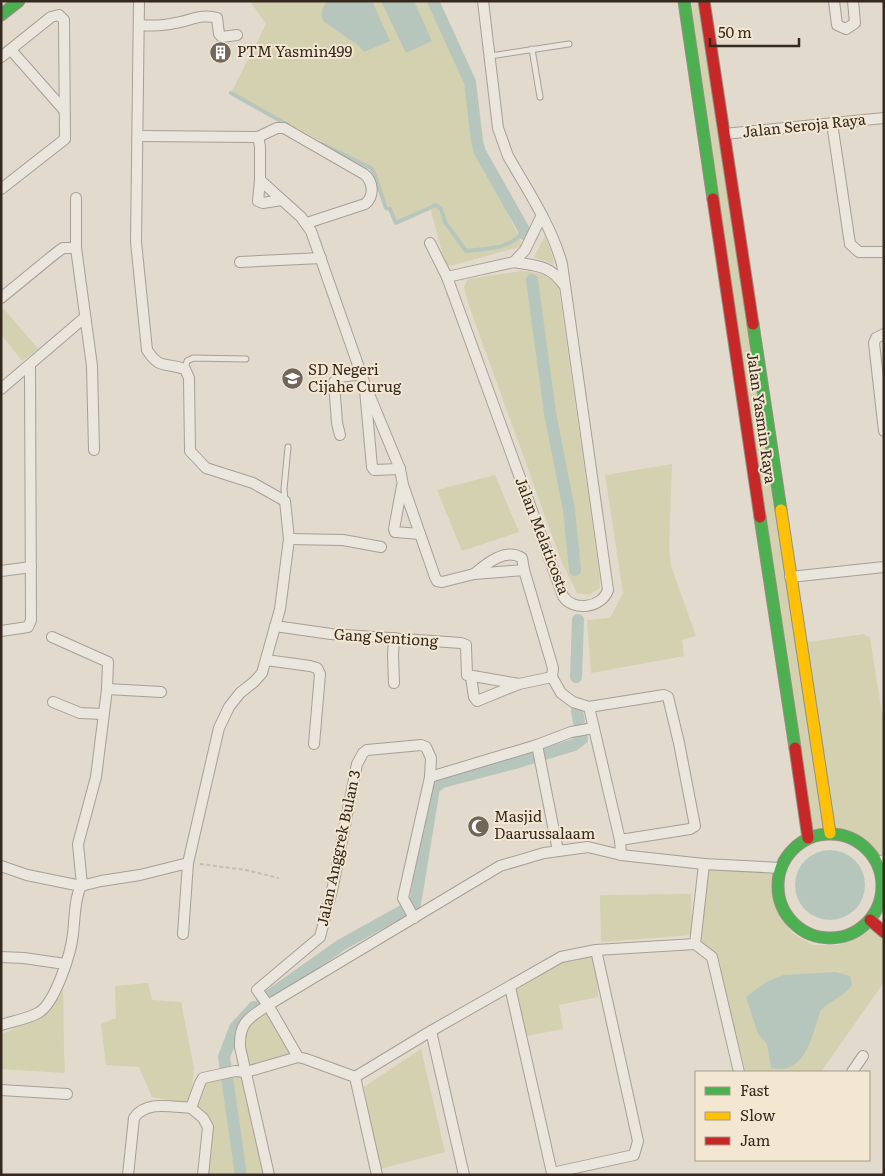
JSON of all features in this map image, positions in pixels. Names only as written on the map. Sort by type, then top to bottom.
[{"type":"main road","points":[[1,15],[19,1]]},
{"type":"main road","name":"Jalan Yasmin Raya","points":[[684,1],[808,838]]},
{"type":"main road","name":"Jalan Yasmin Raya","points":[[704,1],[830,833]]},
{"type":"main road","points":[[698,100],[718,97]]},
{"type":"main road","points":[[704,136],[724,134]]},
{"type":"main road","points":[[830,833],[842,835],[858,841],[881,861],[883,887],[881,910],[860,929],[848,934],[829,937],[810,933],[798,927],[789,918],[782,906],[778,881],[781,868],[792,850],[808,838],[830,833]]},
{"type":"main road","points":[[870,920],[884,932]]},
{"type":"street","points":[[139,1],[136,242],[147,350],[154,361],[184,369],[189,378],[190,451],[206,468],[253,483],[285,500],[289,539],[280,609],[262,673],[240,693],[229,707],[219,728],[188,863],[183,934]]},
{"type":"street","name":"Jalan Melaticosta","points":[[430,243],[447,277],[563,596],[566,601],[575,605],[589,606],[601,601],[606,596],[608,590],[562,264],[557,245],[508,156],[498,128],[483,1]]},
{"type":"street","points":[[834,1],[837,25],[846,29],[855,23],[853,1]]},
{"type":"street","points":[[1,57],[51,17],[59,15],[64,20],[65,139],[1,189]]},
{"type":"street","points":[[139,25],[172,24],[202,16],[210,16],[217,18],[219,34],[222,37],[237,35]]},
{"type":"street","points":[[10,50],[64,110]]},
{"type":"street","name":"Jalan Seroja Raya","points":[[724,134],[884,118]]},
{"type":"street","points":[[832,123],[850,244],[859,252],[884,252]]},
{"type":"street","points":[[138,136],[258,137],[277,128],[284,128],[370,178],[372,186],[369,201],[365,204],[307,223]]},
{"type":"street","points":[[258,137],[260,146],[258,201],[281,200]]},
{"type":"street","points":[[260,180],[307,223],[312,231],[363,378],[400,469],[402,485],[437,580],[442,582],[474,574],[524,570]]},
{"type":"street","points":[[76,198],[76,248],[92,366],[94,450]]},
{"type":"street","points":[[514,262],[525,250],[542,215]]},
{"type":"street","points":[[1,298],[63,248],[76,248]]},
{"type":"street","points":[[240,262],[320,258]]},
{"type":"street","points":[[447,277],[514,262],[546,268],[557,275],[565,286]]},
{"type":"street","points":[[1,389],[84,318]]},
{"type":"street","points":[[884,334],[876,338],[874,343],[884,431]]},
{"type":"street","points":[[1,631],[28,627],[31,620],[30,365]]},
{"type":"street","points":[[340,435],[337,422],[334,382],[339,377],[363,378]]},
{"type":"street","points":[[363,378],[372,467],[378,471],[400,469]]},
{"type":"street","points":[[402,485],[394,529],[397,533],[420,534]]},
{"type":"street","points":[[289,539],[343,540],[381,547]]},
{"type":"street","points":[[474,574],[487,563],[503,556],[512,554],[522,558],[552,668],[552,677],[564,697],[589,707],[664,695],[668,697],[679,742],[695,826],[690,830],[620,840]]},
{"type":"street","points":[[1,571],[31,567]]},
{"type":"street","points":[[790,577],[884,567]]},
{"type":"street","name":"Gang Sentiong","points":[[275,626],[331,634],[462,643],[466,645],[469,676]]},
{"type":"street","points":[[1,1025],[38,1012],[44,1008],[55,992],[72,940],[77,895],[82,885],[78,844],[96,777],[107,689],[108,662],[52,637]]},
{"type":"street","points":[[394,638],[394,683]]},
{"type":"street","points":[[266,660],[317,668],[320,674],[314,744]]},
{"type":"street","points":[[519,684],[469,676],[474,697],[477,701],[519,684],[552,677]]},
{"type":"street","points":[[107,689],[161,692]]},
{"type":"street","points":[[53,702],[80,713],[103,714]]},
{"type":"street","points":[[589,707],[591,728],[620,840],[621,855]]},
{"type":"street","points":[[430,777],[539,752],[571,732],[591,728]]},
{"type":"street","name":"Jalan Anggrek Bulan 3","points":[[298,1056],[257,990],[320,937],[333,886],[357,764],[362,753],[367,750],[421,745],[426,747],[432,758],[430,777],[403,898],[411,912]]},
{"type":"street","points":[[539,752],[558,850]]},
{"type":"street","points":[[269,1175],[240,1047],[241,1028],[249,1018],[268,1005],[411,912],[500,866],[544,852],[558,850],[588,847],[621,855],[704,864],[781,868]]},
{"type":"street","points":[[1,866],[27,875],[82,885],[140,875],[188,863]]},
{"type":"street","points":[[695,944],[704,864]]},
{"type":"street","points":[[355,1077],[561,957],[596,950],[695,944],[712,957],[739,1071]]},
{"type":"street","points":[[510,986],[552,1173],[634,1155],[638,1141],[596,950]]},
{"type":"street","points":[[1,958],[24,958],[64,964]]},
{"type":"street","points":[[431,1031],[464,1175]]},
{"type":"street","points":[[191,1108],[200,1083],[204,1078],[232,1071],[246,1072],[298,1056],[355,1077]]},
{"type":"street","points":[[853,1071],[863,1056]]},
{"type":"street","points":[[355,1077],[377,1175]]},
{"type":"street","points":[[1,1090],[67,1094]]},
{"type":"street","points":[[128,1175],[134,1118],[143,1108],[153,1106],[191,1108],[204,1118],[208,1128],[203,1175]]},
{"type":"lane","points":[[489,56],[569,44]]},
{"type":"lane","points":[[532,49],[540,97]]},
{"type":"lane","points":[[184,369],[188,361],[193,358],[246,359]]},
{"type":"lane","points":[[285,500],[284,488],[288,447]]},
{"type":"path","points":[[188,863],[246,870],[279,878]]},
{"type":"shaded area","points":[[250,1],[434,1],[470,82],[480,153],[523,246],[446,267],[430,207],[396,223],[371,168],[231,93],[266,24]]},
{"type":"shaded area","points":[[372,1],[390,41],[364,52],[359,46],[323,21],[322,11],[325,4],[327,2]]},
{"type":"shaded area","points":[[381,1],[414,1],[432,41],[406,53]]},
{"type":"shaded area","points":[[684,1],[704,1],[801,643],[864,634],[870,638],[884,726],[884,860],[878,863],[862,845],[848,836],[832,834],[808,838]]},
{"type":"shaded area","points":[[545,236],[553,257],[554,265],[534,257]]},
{"type":"shaded area","points":[[522,271],[541,274],[558,284],[599,571],[600,588],[589,595],[577,593],[562,563],[469,306],[464,287],[468,279]]},
{"type":"shaded area","points":[[3,308],[38,349],[22,361],[1,334],[1,311]]},
{"type":"shaded area","points":[[672,464],[669,547],[671,566],[696,636],[682,640],[684,656],[591,673],[587,620],[610,618],[623,593],[605,475]]},
{"type":"shaded area","points":[[495,475],[519,532],[462,551],[437,490]]},
{"type":"shaded area","points":[[830,850],[849,856],[859,866],[865,885],[859,904],[849,914],[830,920],[811,914],[801,904],[795,885],[801,866],[811,856]]},
{"type":"shaded area","points":[[704,864],[781,868],[778,881],[779,912],[792,933],[813,945],[840,945],[870,928],[884,939],[884,982],[822,1071],[746,1071],[714,956],[695,944]]},
{"type":"shaded area","points":[[691,894],[692,935],[601,942],[600,895]]},
{"type":"shaded area","points":[[596,950],[598,997],[559,1005],[563,1029],[521,1037],[510,987],[561,957]]},
{"type":"shaded area","points":[[835,972],[850,976],[852,985],[821,1010],[802,1057],[789,1067],[781,1069],[771,1068],[767,1044],[758,1034],[746,997],[766,982],[784,975]]},
{"type":"shaded area","points":[[148,983],[152,1000],[181,1002],[194,1068],[190,1104],[152,1097],[139,1067],[106,1065],[101,1024],[116,1018],[115,986]]},
{"type":"shaded area","points":[[63,987],[64,1073],[1,1069],[1,1035],[48,1012]]},
{"type":"shaded area","points":[[268,1005],[298,1057],[246,1072],[269,1175],[203,1175],[208,1127],[191,1108],[200,1083],[245,1071],[240,1036]]},
{"type":"shaded area","points":[[421,1049],[445,1152],[380,1169],[364,1087]]},
{"type":"waterway","points":[[433,1],[470,82],[480,152],[524,230],[524,234]]},
{"type":"waterway","points":[[231,93],[288,125]]},
{"type":"waterway","points":[[322,144],[371,168],[386,208],[390,209],[396,223],[436,205],[441,209],[445,222],[466,251],[505,245],[519,237],[524,230]]},
{"type":"waterway","points":[[532,280],[550,413],[569,510],[575,570]]},
{"type":"waterway","points":[[576,677],[578,620]]},
{"type":"waterway","points":[[262,1001],[341,945],[415,904],[434,788],[442,782],[574,745],[582,739],[577,711]]},
{"type":"waterway","points":[[241,1175],[224,1057],[235,1028],[254,1007]]},
{"type":"traffic: fast","points":[[1,15],[19,1]]},
{"type":"traffic: fast","points":[[684,1],[713,199]]},
{"type":"traffic: fast","points":[[753,324],[781,510]]},
{"type":"traffic: fast","points":[[760,517],[795,748]]},
{"type":"traffic: fast","points":[[830,834],[850,838],[867,849],[878,866],[882,886],[878,906],[867,923],[850,934],[830,938],[810,934],[793,923],[782,906],[778,886],[782,866],[793,849],[810,838],[830,834]]},
{"type":"traffic: slow","points":[[781,510],[830,833]]},
{"type":"traffic: jam","points":[[704,1],[753,324]]},
{"type":"traffic: jam","points":[[713,199],[760,517]]},
{"type":"traffic: jam","points":[[795,748],[808,838]]},
{"type":"traffic: jam","points":[[870,920],[884,932]]},
{"type":"place","name":"PTM Yasmin499","points":[[221,52]]},
{"type":"place","name":"SD Negeri Cijahe Curug","points":[[292,379]]},
{"type":"place","name":"Masjid Daarussalaam","points":[[478,826]]}]
